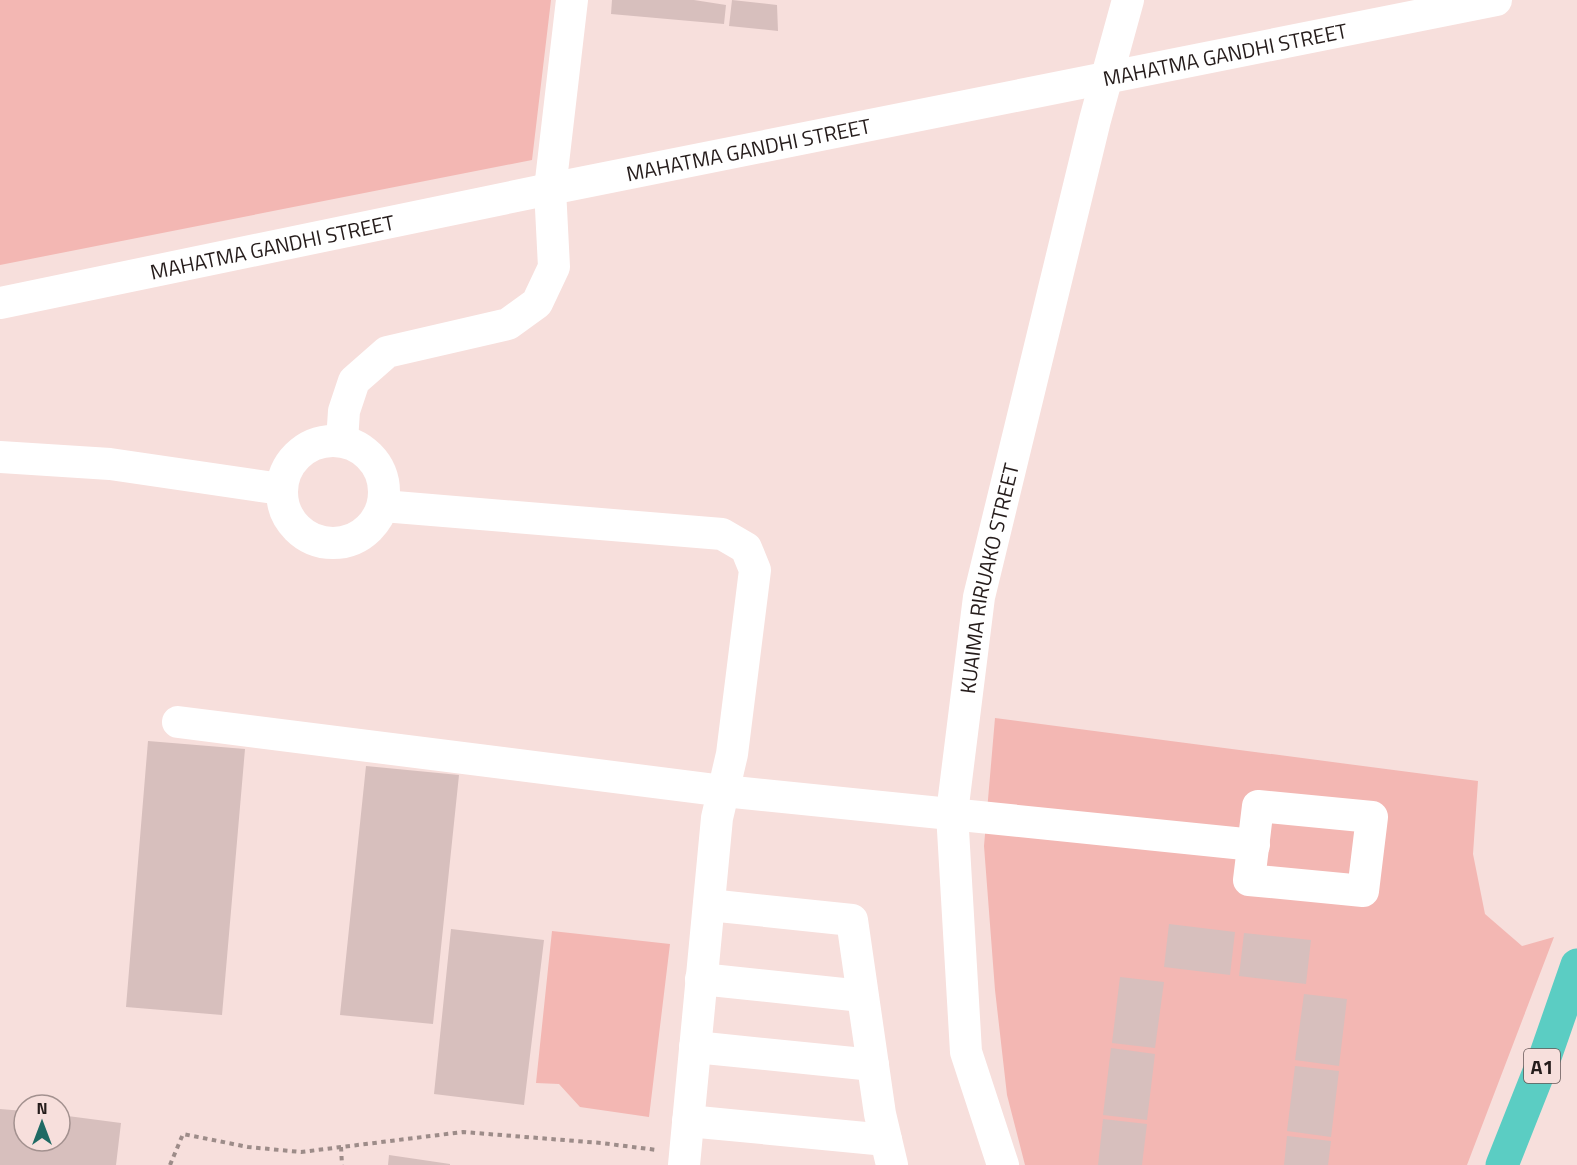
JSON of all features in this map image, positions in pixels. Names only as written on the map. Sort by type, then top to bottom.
[{"type":"highway","name":"A1","points":[[1502,1165],[1546,1054],[1577,965]]},
{"type":"street","points":[[342,441],[344,411],[354,381],[387,352],[508,324],[537,303],[554,267],[550,189],[572,0]]},
{"type":"street","name":"KUAIMA RIRUAKO STREET","points":[[1003,1165],[966,1052],[952,813],[979,597],[1095,120],[1128,0]]},
{"type":"street","name":"MAHATMA GANDHI STREET","points":[[0,303],[550,189],[1496,0]]},
{"type":"street","points":[[325,441],[342,441],[358,447],[372,457],[381,472],[385,489],[383,506],[376,521],[365,533],[350,541],[333,544],[316,541],[302,533],[290,521],[283,505],[281,489],[285,472],[295,457],[308,447],[325,441]]},
{"type":"street","points":[[0,457],[110,464],[281,489]]},
{"type":"street","points":[[383,506],[722,534],[746,548],[755,570],[732,754],[717,818],[684,1159]]},
{"type":"street","points":[[178,722],[724,791],[1254,845]]},
{"type":"street","points":[[688,1121],[889,1153],[880,1114],[852,920],[709,905]]},
{"type":"street","points":[[701,978],[862,996]]},
{"type":"street","points":[[695,1047],[873,1065]]},
{"type":"path","points":[[170,1165],[183,1134],[248,1147],[301,1152],[463,1132],[601,1143],[684,1159]]},
{"type":"path","points":[[341,1148],[342,1165]]},
{"type":"shaded area","points":[[0,0],[551,0],[532,160],[0,265]]},
{"type":"shaded area","points":[[995,718],[1478,781],[1473,854],[1485,914],[1522,946],[1554,937],[1467,1165],[1025,1165],[1007,1095],[995,990],[984,846]]},
{"type":"shaded area","points":[[552,931],[670,944],[649,1117],[580,1107],[559,1084],[536,1083]]},
{"type":"building","points":[[612,0],[694,0],[726,5],[724,24],[611,14]]},
{"type":"building","points":[[732,0],[777,5],[778,31],[729,26]]},
{"type":"building","points":[[148,741],[245,749],[222,1015],[126,1007]]},
{"type":"building","points":[[366,766],[459,775],[433,1024],[340,1015]]},
{"type":"building","points":[[1169,924],[1235,932],[1230,975],[1164,967]]},
{"type":"building","points":[[451,929],[544,940],[524,1105],[434,1094]]},
{"type":"building","points":[[1244,933],[1311,940],[1306,984],[1239,976]]},
{"type":"building","points":[[1120,977],[1164,982],[1155,1048],[1112,1043]]},
{"type":"building","points":[[1304,994],[1347,999],[1339,1066],[1295,1060]]},
{"type":"building","points":[[1111,1048],[1155,1054],[1147,1120],[1103,1115]]},
{"type":"building","points":[[1295,1066],[1339,1071],[1331,1137],[1287,1131]]},
{"type":"building","points":[[0,1109],[12,1110],[12,1153],[72,1153],[72,1117],[121,1123],[116,1165],[0,1165]]},
{"type":"building","points":[[1103,1119],[1147,1124],[1142,1165],[1098,1165]]},
{"type":"building","points":[[1287,1136],[1331,1141],[1328,1165],[1284,1165]]},
{"type":"building","points":[[389,1155],[450,1164],[450,1165],[388,1165]]}]
